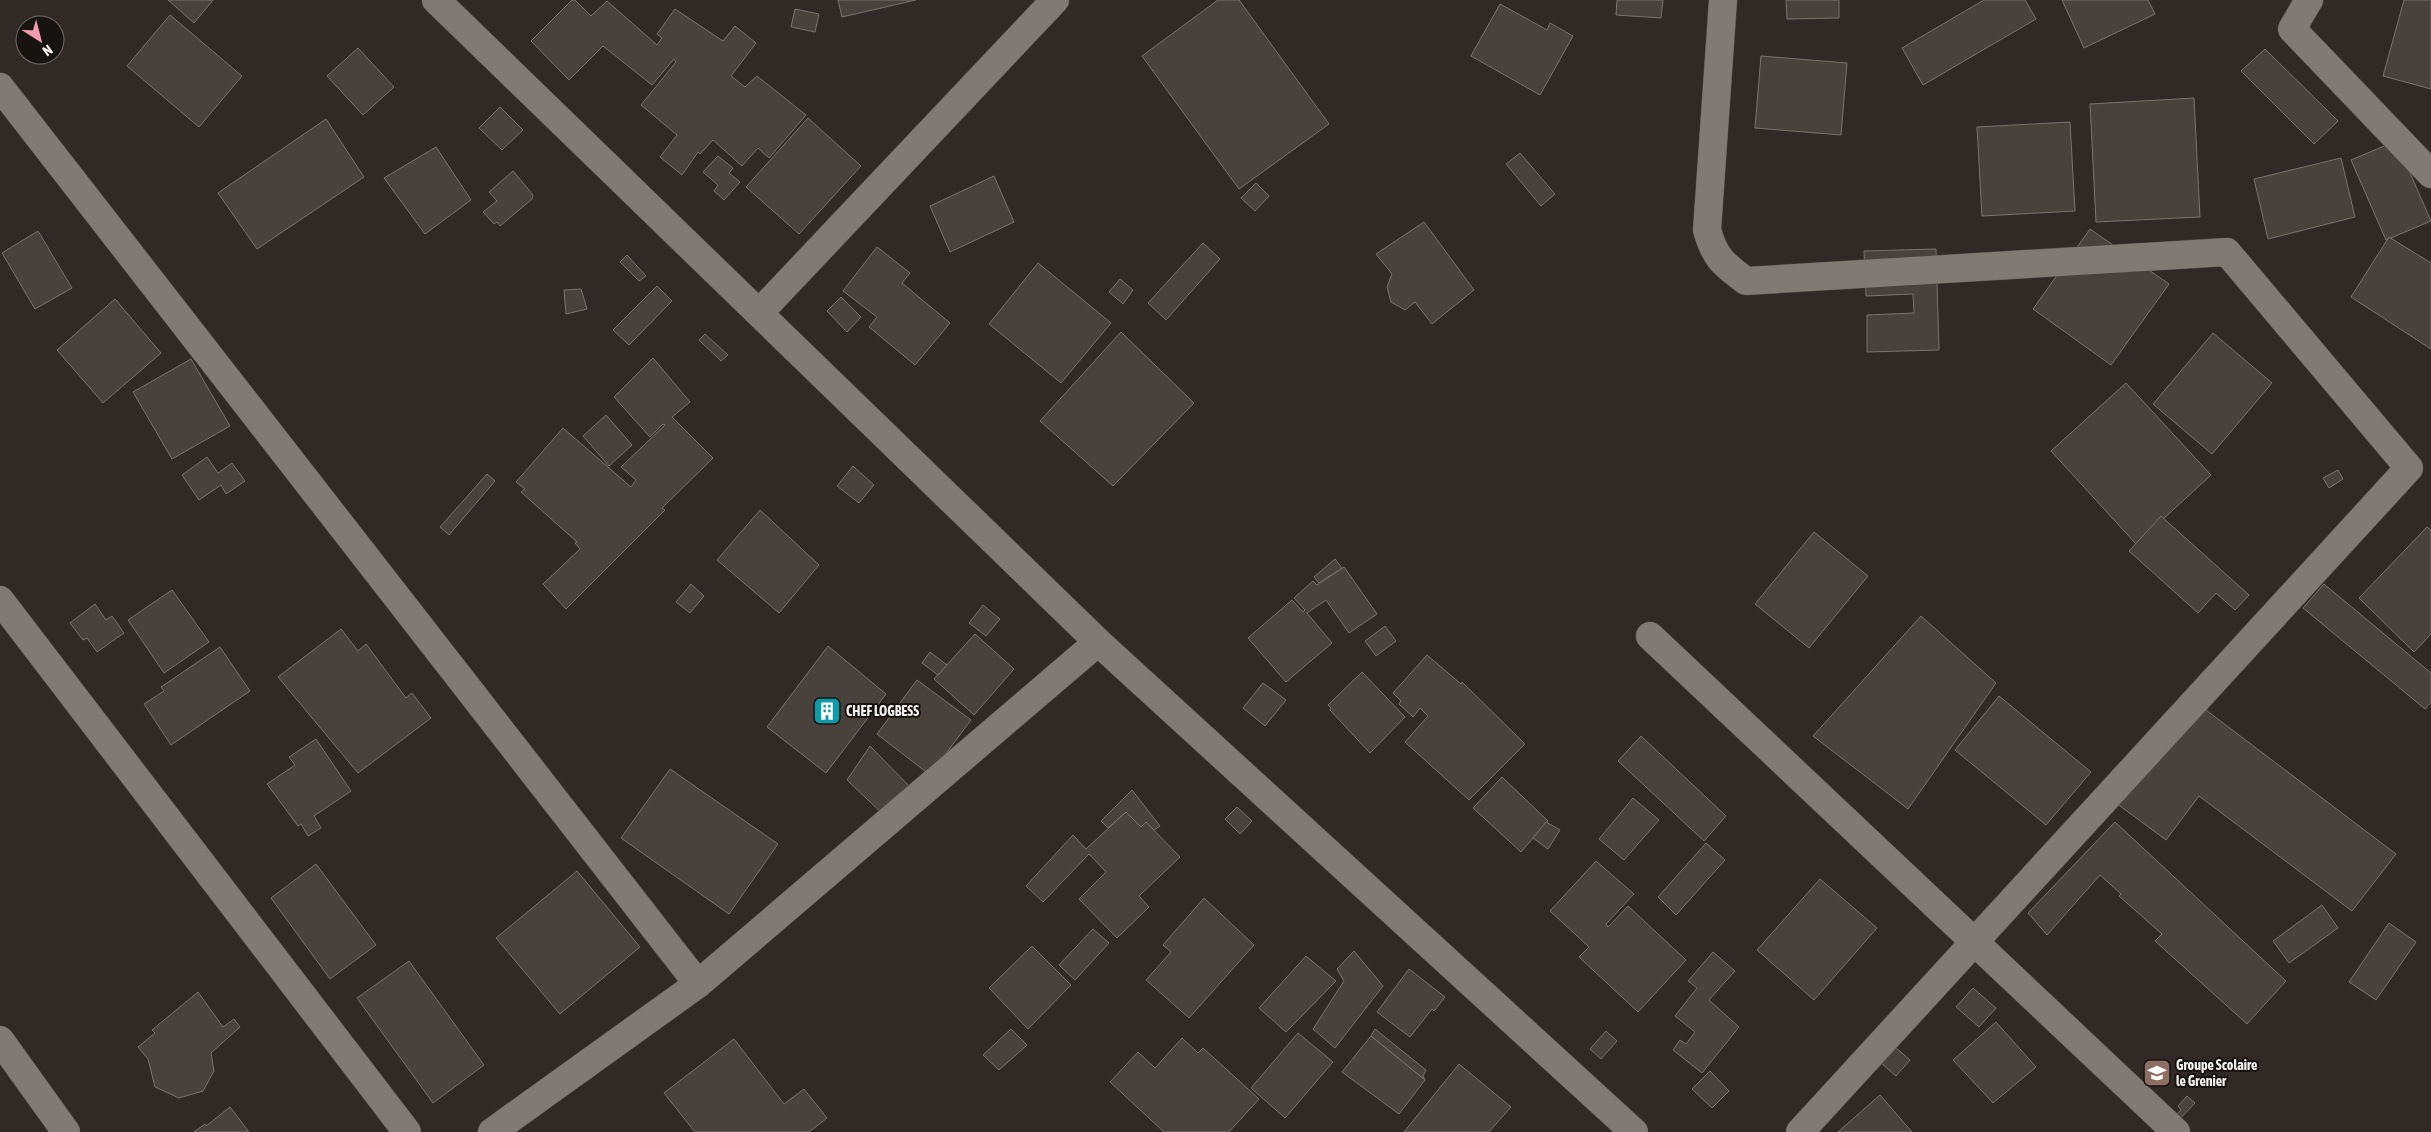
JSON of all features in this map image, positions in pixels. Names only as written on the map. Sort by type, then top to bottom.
[{"type":"street","points":[[436,0],[1098,642],[1634,1132]]},
{"type":"street","points":[[759,313],[1055,0]]},
{"type":"street","points":[[1723,0],[1707,230],[1714,252],[1729,269],[1746,281],[2226,252],[2409,468],[1800,1132]]},
{"type":"street","points":[[2309,0],[2292,29],[2431,174]]},
{"type":"street","points":[[0,87],[698,984]]},
{"type":"street","points":[[0,600],[407,1132]]},
{"type":"street","points":[[1650,636],[2176,1132]]},
{"type":"street","points":[[492,1132],[698,984],[1098,642]]},
{"type":"street","points":[[0,1040],[66,1132]]},
{"type":"building","points":[[168,0],[213,0],[194,23]]},
{"type":"building","points":[[572,0],[575,0],[591,16],[607,1],[657,45],[662,38],[657,34],[675,9],[723,41],[735,26],[756,43],[731,76],[745,87],[757,76],[806,115],[769,158],[758,148],[742,166],[713,140],[700,154],[698,152],[682,175],[660,157],[677,135],[641,105],[676,62],[674,59],[652,85],[603,46],[569,80],[531,41]]},
{"type":"building","points":[[838,0],[916,0],[842,17]]},
{"type":"building","points":[[1218,0],[1239,0],[1329,124],[1239,189],[1142,56]]},
{"type":"building","points":[[1617,0],[1663,0],[1661,18],[1616,15]]},
{"type":"building","points":[[1786,0],[1839,0],[1839,18],[1787,19]]},
{"type":"building","points":[[1984,0],[2025,0],[2036,19],[1923,85],[1902,48]]},
{"type":"building","points":[[2062,0],[2148,0],[2155,14],[2084,48]]},
{"type":"building","points":[[2404,0],[2431,0],[2431,89],[2383,76]]},
{"type":"building","points":[[1500,4],[1547,30],[1550,23],[1573,36],[1540,95],[1471,56]]},
{"type":"building","points":[[795,9],[819,14],[815,32],[791,27]]},
{"type":"building","points":[[170,15],[242,76],[199,127],[127,66]]},
{"type":"building","points":[[358,48],[394,87],[363,115],[327,76]]},
{"type":"building","points":[[2265,49],[2338,121],[2314,144],[2241,71]]},
{"type":"building","points":[[1761,56],[1847,63],[1841,135],[1755,128]]},
{"type":"building","points":[[2194,98],[2200,217],[2096,222],[2090,104]]},
{"type":"building","points":[[500,107],[523,130],[502,150],[479,128]]},
{"type":"building","points":[[808,118],[861,166],[799,234],[746,187]]},
{"type":"building","points":[[326,119],[364,177],[257,249],[218,193]]},
{"type":"building","points":[[2070,122],[2075,211],[1982,216],[1977,127]]},
{"type":"building","points":[[2396,141],[2431,221],[2386,240],[2351,160]]},
{"type":"building","points":[[436,147],[471,200],[425,234],[384,178]]},
{"type":"building","points":[[1520,153],[1555,194],[1541,206],[1506,164]]},
{"type":"building","points":[[718,156],[733,168],[729,173],[740,182],[724,200],[714,191],[718,185],[703,172]]},
{"type":"building","points":[[2341,158],[2355,217],[2268,239],[2254,179]]},
{"type":"building","points":[[513,171],[533,195],[532,199],[500,226],[497,222],[494,224],[483,212],[497,201],[489,192]]},
{"type":"building","points":[[994,176],[1014,222],[950,252],[930,206]]},
{"type":"building","points":[[1256,183],[1269,196],[1255,211],[1241,198]]},
{"type":"building","points":[[1424,222],[1474,290],[1432,324],[1415,302],[1405,310],[1391,302],[1387,287],[1392,274],[1376,254]]},
{"type":"building","points":[[2090,229],[2169,284],[2111,365],[2033,309]]},
{"type":"building","points":[[38,231],[72,288],[35,309],[2,253]]},
{"type":"building","points":[[2389,237],[2431,263],[2431,349],[2351,297]]},
{"type":"building","points":[[1203,243],[1220,259],[1166,320],[1148,303]]},
{"type":"building","points":[[877,247],[910,273],[902,283],[950,323],[915,365],[869,327],[877,317],[843,291]]},
{"type":"building","points":[[1936,249],[1939,350],[1867,352],[1867,315],[1914,313],[1913,294],[1866,296],[1864,251]]},
{"type":"building","points":[[627,255],[646,276],[639,281],[620,262]]},
{"type":"building","points":[[1038,263],[1111,323],[1061,383],[989,324]]},
{"type":"building","points":[[1120,279],[1133,290],[1123,304],[1109,292]]},
{"type":"building","points":[[657,286],[672,301],[629,345],[613,330]]},
{"type":"building","points":[[581,289],[587,309],[566,314],[564,290]]},
{"type":"building","points":[[841,297],[861,317],[847,332],[827,311]]},
{"type":"building","points":[[115,299],[161,353],[103,403],[57,350]]},
{"type":"building","points":[[1121,332],[1194,403],[1113,486],[1040,421]]},
{"type":"building","points":[[2213,333],[2272,383],[2212,454],[2153,404]]},
{"type":"building","points":[[705,334],[728,355],[721,361],[699,340]]},
{"type":"building","points":[[653,358],[690,402],[672,417],[713,458],[662,508],[665,510],[566,609],[543,584],[580,549],[575,543],[577,542],[521,492],[525,489],[516,482],[563,428],[631,487],[636,480],[621,467],[665,425],[663,424],[650,437],[614,397]]},
{"type":"building","points":[[191,359],[230,426],[172,459],[133,392]]},
{"type":"building","points":[[2126,383],[2211,475],[2136,544],[2051,451]]},
{"type":"building","points":[[606,415],[632,445],[609,466],[583,436]]},
{"type":"building","points":[[207,457],[218,473],[232,463],[245,481],[226,494],[221,485],[199,500],[182,475]]},
{"type":"building","points":[[853,466],[874,485],[859,503],[837,486]]},
{"type":"building","points":[[2338,470],[2343,479],[2329,488],[2323,478]]},
{"type":"building","points":[[487,474],[495,481],[449,535],[440,527]]},
{"type":"building","points":[[760,510],[819,565],[779,613],[717,560]]},
{"type":"building","points":[[2161,516],[2249,595],[2235,610],[2216,593],[2198,613],[2129,551]]},
{"type":"building","points":[[2427,527],[2431,530],[2431,634],[2414,652],[2359,598]]},
{"type":"building","points":[[1814,532],[1868,576],[1809,648],[1755,604]]},
{"type":"building","points":[[1335,559],[1342,568],[1319,583],[1314,577]]},
{"type":"building","points":[[1344,567],[1377,614],[1349,633],[1326,600],[1307,613],[1332,643],[1286,682],[1248,638],[1292,600],[1303,612],[1305,610],[1294,598],[1313,581],[1317,585]]},
{"type":"building","points":[[691,584],[704,596],[690,613],[676,602]]},
{"type":"building","points":[[2324,584],[2431,673],[2431,702],[2425,709],[2303,608]]},
{"type":"building","points":[[172,590],[209,642],[164,673],[128,620]]},
{"type":"building","points":[[95,604],[106,620],[112,616],[124,633],[97,652],[87,638],[83,640],[70,623]]},
{"type":"building","points":[[983,605],[1000,619],[986,636],[969,623]]},
{"type":"building","points":[[1921,616],[1996,683],[1908,809],[1813,736]]},
{"type":"building","points":[[1385,626],[1396,641],[1376,656],[1365,641]]},
{"type":"building","points":[[341,629],[358,651],[366,644],[406,698],[412,693],[431,718],[358,773],[278,677]]},
{"type":"building","points":[[975,634],[1014,669],[974,715],[934,679]]},
{"type":"building","name":"CHEF LOGBESS","points":[[828,646],[886,694],[826,773],[767,727]]},
{"type":"building","points":[[220,647],[250,691],[171,745],[144,704],[164,691],[161,687]]},
{"type":"building","points":[[930,652],[947,665],[938,675],[922,663]]},
{"type":"building","points":[[1427,655],[1461,684],[1462,682],[1525,744],[1469,800],[1405,742],[1428,716],[1420,708],[1413,717],[1399,704],[1401,701],[1393,693]]},
{"type":"building","points":[[1362,672],[1405,717],[1370,753],[1330,710],[1331,708],[1328,705]]},
{"type":"building","points":[[917,680],[971,720],[930,775],[877,734]]},
{"type":"building","points":[[1263,683],[1286,700],[1265,726],[1243,708]]},
{"type":"building","points":[[1999,696],[2091,772],[2046,825],[1955,750]]},
{"type":"building","points":[[2194,701],[2396,854],[2352,911],[2199,796],[2166,840],[2116,803]]},
{"type":"building","points":[[1641,736],[1726,816],[1704,841],[1618,761]]},
{"type":"building","points":[[316,739],[351,791],[314,816],[321,828],[308,836],[301,824],[298,826],[267,784],[295,765],[289,757]]},
{"type":"building","points":[[870,746],[914,791],[887,818],[847,780]]},
{"type":"building","points":[[670,769],[778,844],[729,914],[621,838]]},
{"type":"building","points":[[1502,777],[1548,821],[1521,852],[1473,808]]},
{"type":"building","points":[[1132,790],[1160,826],[1154,830],[1146,822],[1141,827],[1126,812],[1108,828],[1101,821]]},
{"type":"building","points":[[1633,798],[1659,820],[1624,860],[1599,839]]},
{"type":"building","points":[[1237,807],[1252,821],[1240,834],[1225,819]]},
{"type":"building","points":[[1126,812],[1141,827],[1146,822],[1180,857],[1139,896],[1149,907],[1117,938],[1079,899],[1106,872],[1089,854],[1043,902],[1026,886],[1073,835],[1086,849]]},
{"type":"building","points":[[1546,822],[1560,830],[1548,849],[1533,838]]},
{"type":"building","points":[[2115,822],[2286,981],[2247,1024],[2155,941],[2162,934],[2119,896],[2121,894],[2100,875],[2047,935],[2028,913]]},
{"type":"building","points":[[1706,843],[1725,860],[1676,915],[1658,897]]},
{"type":"building","points":[[1596,861],[1634,894],[1606,924],[1608,927],[1628,906],[1686,960],[1638,1012],[1579,957],[1589,947],[1550,911]]},
{"type":"building","points":[[316,864],[376,945],[330,979],[271,898]]},
{"type":"building","points":[[577,871],[640,947],[560,1014],[496,938]]},
{"type":"building","points":[[1820,879],[1877,928],[1814,1000],[1757,950]]},
{"type":"building","points":[[1204,898],[1254,945],[1189,1018],[1146,980],[1171,952],[1163,945]]},
{"type":"building","points":[[2322,905],[2338,928],[2289,963],[2273,941]]},
{"type":"building","points":[[2389,923],[2416,942],[2376,1000],[2349,982]]},
{"type":"building","points":[[1093,929],[1109,943],[1075,980],[1059,965]]},
{"type":"building","points":[[1032,946],[1071,985],[1028,1029],[989,988]]},
{"type":"building","points":[[1354,951],[1383,986],[1335,1048],[1313,1029],[1344,981],[1337,969]]},
{"type":"building","points":[[1713,952],[1735,971],[1709,1000],[1739,1027],[1702,1073],[1673,1050],[1680,1040],[1686,1044],[1695,1032],[1675,1016],[1697,988],[1688,981]]},
{"type":"building","points":[[1306,956],[1336,981],[1286,1032],[1259,1008]]},
{"type":"building","points":[[409,961],[484,1065],[433,1103],[357,998]]},
{"type":"building","points":[[1409,969],[1445,997],[1434,1011],[1432,1009],[1410,1037],[1377,1012]]},
{"type":"building","points":[[1973,988],[1996,1008],[1979,1027],[1956,1007]]},
{"type":"building","points":[[198,992],[223,1027],[234,1019],[240,1027],[211,1053],[214,1071],[203,1091],[179,1098],[155,1087],[148,1059],[138,1047],[155,1033],[152,1030]]},
{"type":"building","points":[[1996,1022],[2036,1067],[1993,1103],[1953,1060]]},
{"type":"building","points":[[1011,1029],[1027,1045],[999,1070],[983,1055]]},
{"type":"building","points":[[1375,1029],[1426,1070],[1423,1076],[1425,1080],[1371,1036]]},
{"type":"building","points":[[1606,1031],[1617,1041],[1601,1059],[1590,1049]]},
{"type":"building","points":[[1298,1033],[1333,1062],[1285,1118],[1251,1088]]},
{"type":"building","points":[[1371,1036],[1425,1080],[1399,1114],[1342,1072]]},
{"type":"building","points":[[1182,1038],[1198,1053],[1203,1048],[1259,1099],[1229,1132],[1164,1132],[1110,1082],[1138,1052],[1155,1068]]},
{"type":"building","points":[[734,1039],[784,1104],[804,1089],[827,1118],[809,1132],[695,1132],[664,1093]]},
{"type":"building","points":[[1895,1047],[1910,1060],[1896,1076],[1881,1063]]},
{"type":"building","points":[[1459,1064],[1511,1107],[1489,1132],[1404,1132]]},
{"type":"building","points":[[1710,1071],[1729,1091],[1712,1108],[1692,1089]]},
{"type":"building","points":[[1880,1095],[1912,1132],[1838,1132]]},
{"type":"building","points":[[2187,1096],[2195,1103],[2173,1126],[2170,1122],[2181,1110],[2178,1106]]},
{"type":"building","points":[[230,1107],[249,1132],[194,1132],[205,1124],[206,1126]]},
{"type":"place","name":"CHEF LOGBESS","points":[[827,711]]},
{"type":"place","name":"Groupe Scolaire le Grenier","points":[[2157,1073]]}]
